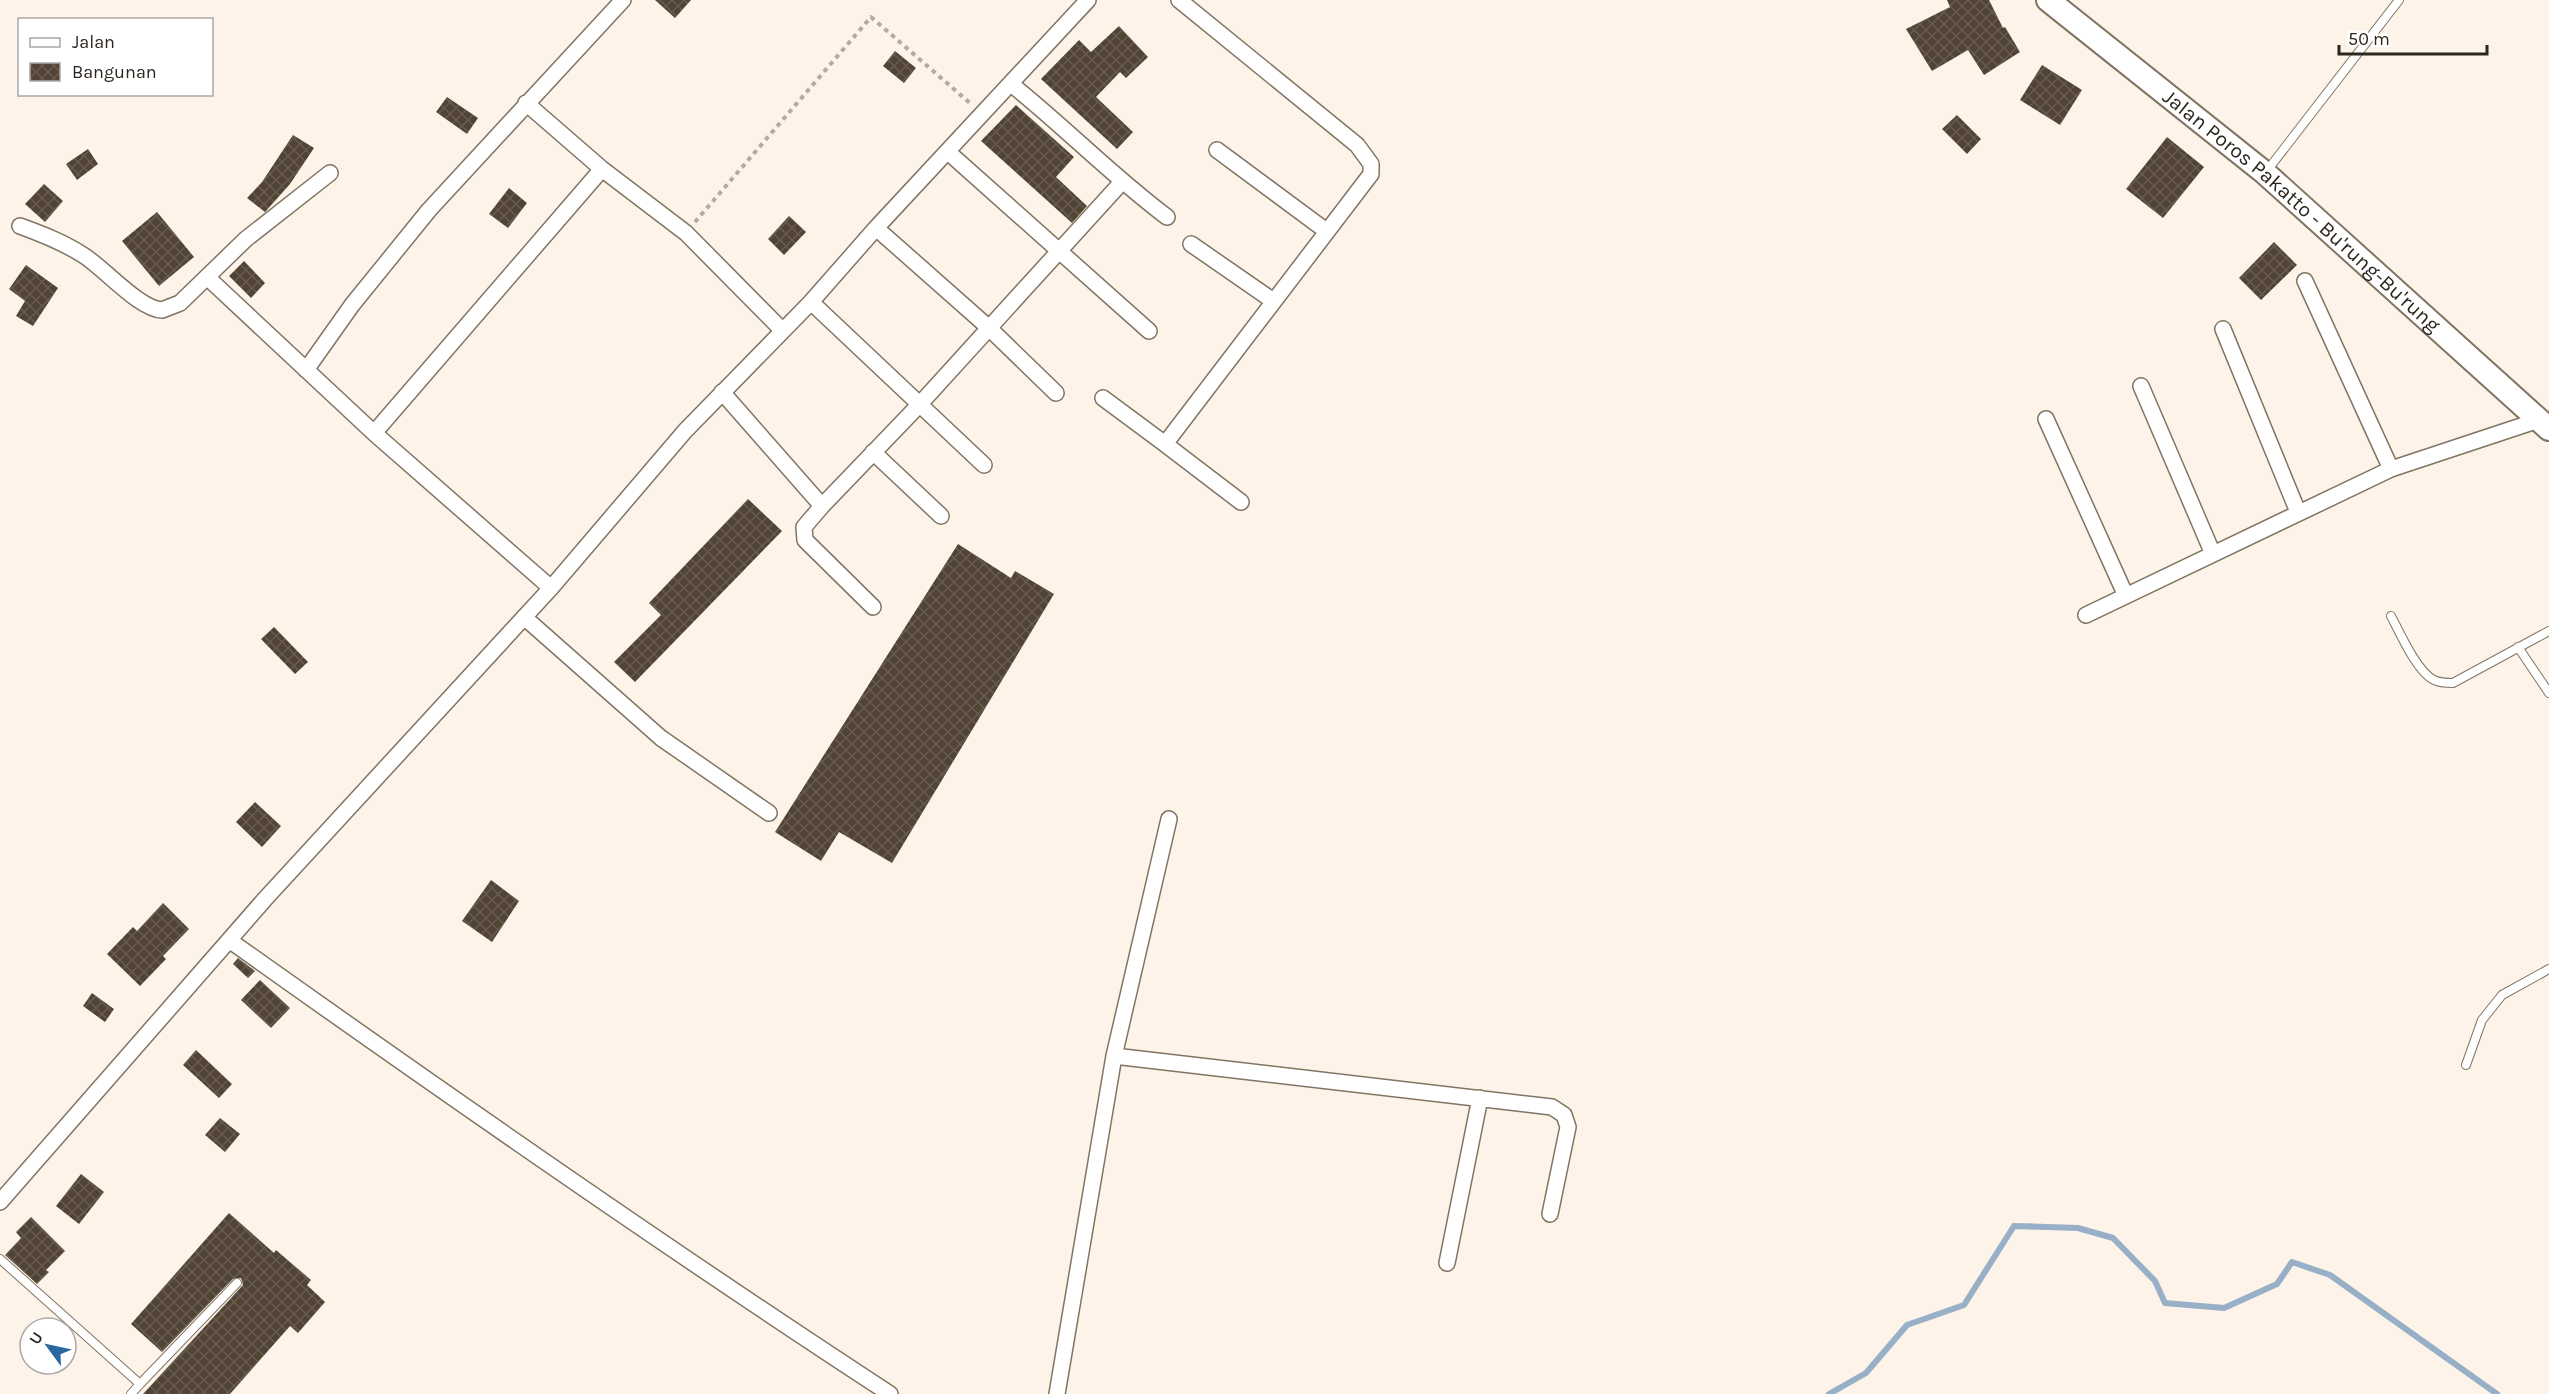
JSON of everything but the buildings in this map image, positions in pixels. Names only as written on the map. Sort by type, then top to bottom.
[{"type":"main road","name":"Jalan Poros Pakatto - Bu'rung-Bu'rung","points":[[2048,0],[2265,173],[2544,424]]},
{"type":"street","points":[[306,370],[352,305],[429,210],[622,0]]},
{"type":"street","points":[[0,1202],[229,940],[551,588],[677,440],[811,302],[876,228],[1088,0]]},
{"type":"street","points":[[1165,444],[1325,230],[1371,174],[1371,164],[1365,153],[1333,124],[1179,0]]},
{"type":"street","points":[[1011,84],[1121,183],[1167,217]]},
{"type":"street","points":[[526,103],[602,169],[686,233],[782,330]]},
{"type":"street","points":[[1217,150],[1325,230]]},
{"type":"street","points":[[948,152],[1057,252],[1149,331]]},
{"type":"street","points":[[374,433],[602,169]]},
{"type":"street","points":[[20,226],[45,235],[85,256],[155,310],[171,308],[208,278],[246,239],[330,173]]},
{"type":"street","points":[[873,607],[805,540],[804,527],[920,404],[1121,183]]},
{"type":"street","points":[[876,228],[988,327],[1056,393]]},
{"type":"street","points":[[1191,244],[1272,300]]},
{"type":"street","points":[[208,278],[374,433],[551,588]]},
{"type":"street","points":[[2305,281],[2391,469]]},
{"type":"street","points":[[811,302],[984,465]]},
{"type":"street","points":[[2223,329],[2298,512]]},
{"type":"street","points":[[2141,386],[2213,554]]},
{"type":"street","points":[[722,392],[822,506]]},
{"type":"street","points":[[1103,398],[1241,502]]},
{"type":"street","points":[[2046,419],[2126,596]]},
{"type":"street","points":[[2086,615],[2391,469],[2544,424]]},
{"type":"street","points":[[873,452],[941,516]]},
{"type":"street","points":[[524,617],[661,738],[769,813]]},
{"type":"street","points":[[1057,1394],[1114,1056],[1169,819]]},
{"type":"street","points":[[229,940],[511,1140],[726,1287],[890,1394]]},
{"type":"street","points":[[1114,1056],[1546,1106],[1557,1110],[1567,1120],[1550,1214]]},
{"type":"street","points":[[1448,1263],[1480,1098]]},
{"type":"lane","points":[[2265,173],[2399,0]]},
{"type":"lane","points":[[2391,616],[2420,666],[2434,680],[2453,683],[2549,631]]},
{"type":"lane","points":[[2518,647],[2549,693]]},
{"type":"lane","points":[[2466,1065],[2482,1020],[2502,995],[2549,969]]},
{"type":"lane","points":[[0,1260],[141,1384]]},
{"type":"lane","points":[[131,1394],[237,1283]]},
{"type":"path","points":[[686,233],[871,17],[983,115]]},
{"type":"waterway","points":[[1829,1394],[1866,1373],[1907,1325],[1964,1305],[2014,1226],[2078,1228],[2113,1238],[2155,1281],[2165,1303],[2224,1308],[2277,1284],[2292,1262],[2330,1275],[2497,1394]]}]
